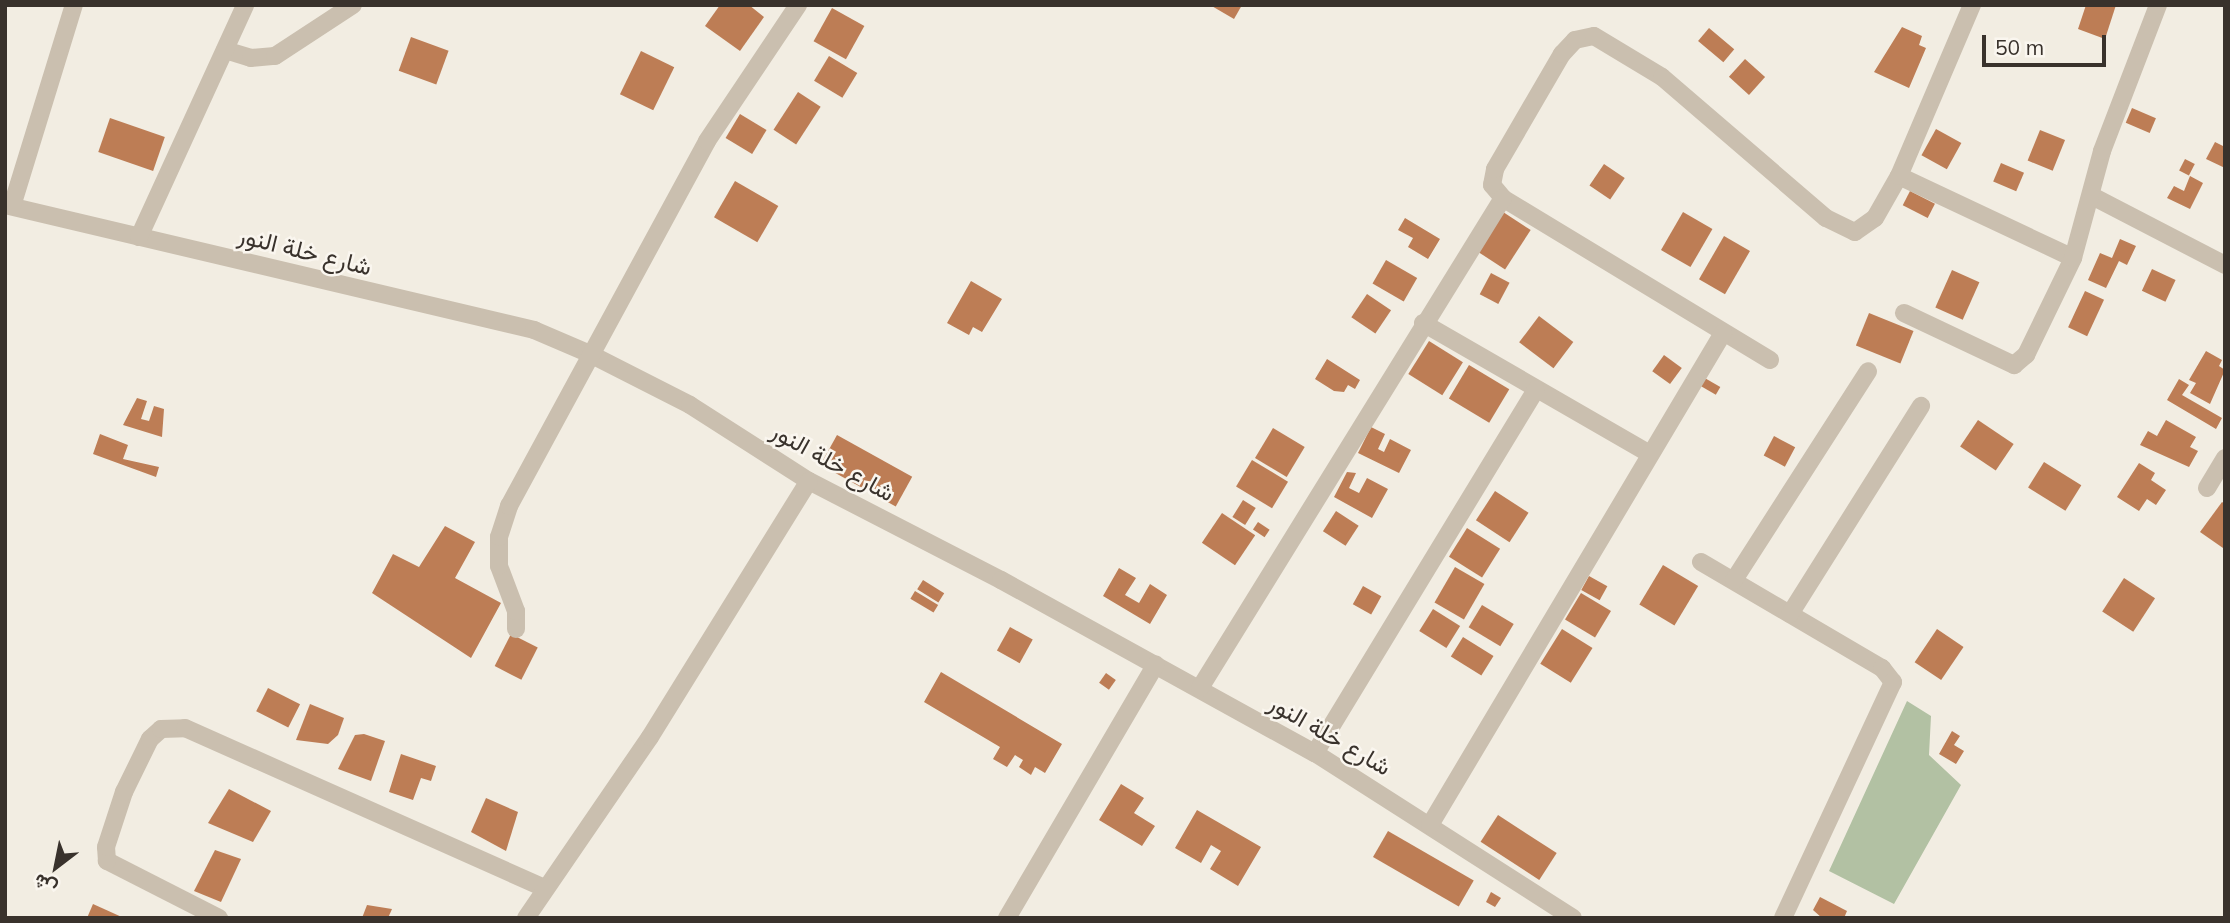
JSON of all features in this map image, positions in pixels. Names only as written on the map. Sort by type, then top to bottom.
[{"type":"street","points":[[9,206],[74,5]]},
{"type":"street","points":[[139,237],[245,5]]},
{"type":"street","points":[[225,50],[251,58],[275,56],[353,5]]},
{"type":"street","points":[[516,629],[516,611],[499,566],[499,537],[529,463],[707,141],[798,5]]},
{"type":"street","points":[[1770,360],[1503,198],[1492,186],[1495,169],[1558,60],[1583,36],[1608,41],[1662,77],[1843,231],[1866,228],[1899,176],[1972,5]]},
{"type":"street","points":[[1904,313],[2014,365],[2026,355],[2073,258],[2092,196],[2102,151],[2158,5]]},
{"type":"street","points":[[1899,176],[2073,258]]},
{"type":"street","points":[[2092,196],[2225,265]]},
{"type":"street","points":[[1200,688],[1423,323],[1503,198]]},
{"type":"street","name":"شارع خلة النور","points":[[9,206],[534,330],[590,354],[690,405],[809,481],[1200,688],[1315,754],[1573,918]]},
{"type":"street","points":[[1423,323],[1650,454]]},
{"type":"street","points":[[1430,825],[1723,333]]},
{"type":"street","points":[[1734,580],[1868,371]]},
{"type":"street","points":[[1315,754],[1536,390]]},
{"type":"street","points":[[1790,614],[1921,406]]},
{"type":"street","points":[[2207,488],[2225,458]]},
{"type":"street","points":[[526,918],[650,737],[809,481]]},
{"type":"street","points":[[1700,562],[1882,668],[1893,682],[1783,918]]},
{"type":"street","points":[[1007,918],[1156,664]]},
{"type":"street","points":[[219,918],[107,861],[106,846],[124,792],[161,729],[185,728],[545,888]]},
{"type":"green space","points":[[1907,701],[1931,716],[1929,755],[1961,785],[1894,904],[1829,871]]},
{"type":"building","points":[[720,5],[749,5],[764,17],[740,51],[705,26]]},
{"type":"building","points":[[1210,5],[1242,5],[1234,19]]},
{"type":"building","points":[[2086,5],[2116,5],[2105,39],[2078,29]]},
{"type":"building","points":[[832,8],[864,26],[846,59],[814,41]]},
{"type":"building","points":[[1902,27],[1922,36],[1919,45],[1926,48],[1909,88],[1874,72]]},
{"type":"building","points":[[1709,28],[1734,49],[1723,62],[1698,41]]},
{"type":"building","points":[[411,37],[449,51],[436,85],[399,71]]},
{"type":"building","points":[[641,51],[674,67],[653,110],[620,94]]},
{"type":"building","points":[[829,56],[857,73],[842,98],[814,81]]},
{"type":"building","points":[[1745,59],[1765,77],[1749,95],[1729,77]]},
{"type":"building","points":[[798,92],[821,107],[796,144],[773,130]]},
{"type":"building","points":[[2132,108],[2156,118],[2150,133],[2126,123]]},
{"type":"building","points":[[740,114],[767,130],[752,154],[726,138]]},
{"type":"building","points":[[110,118],[165,137],[153,171],[98,152]]},
{"type":"building","points":[[1936,129],[1961,143],[1947,169],[1921,155]]},
{"type":"building","points":[[2040,130],[2065,140],[2053,171],[2028,161]]},
{"type":"building","points":[[2215,142],[2225,147],[2225,168],[2206,159]]},
{"type":"building","points":[[2185,159],[2195,164],[2189,176],[2179,171]]},
{"type":"building","points":[[2001,163],[2024,173],[2016,191],[1993,181]]},
{"type":"building","points":[[1604,164],[1625,178],[1610,200],[1589,186]]},
{"type":"building","points":[[2190,176],[2203,183],[2190,209],[2167,198],[2174,186],[2184,191]]},
{"type":"building","points":[[735,181],[778,206],[757,242],[714,217]]},
{"type":"building","points":[[1910,191],[1935,204],[1928,218],[1903,205]]},
{"type":"building","points":[[1503,212],[1531,230],[1505,269],[1477,251]]},
{"type":"building","points":[[1683,212],[1712,229],[1690,267],[1661,250]]},
{"type":"building","points":[[1405,218],[1440,239],[1428,259],[1408,247],[1413,238],[1398,230]]},
{"type":"building","points":[[1724,236],[1750,251],[1725,294],[1699,279]]},
{"type":"building","points":[[2120,239],[2136,246],[2127,265],[2119,261],[2106,288],[2088,280],[2100,253],[2112,258]]},
{"type":"building","points":[[1386,260],[1417,278],[1404,301],[1372,283]]},
{"type":"building","points":[[2152,269],[2176,280],[2165,302],[2142,291]]},
{"type":"building","points":[[1952,270],[1979,282],[1963,320],[1935,307]]},
{"type":"building","points":[[1491,273],[1510,283],[1498,304],[1480,294]]},
{"type":"building","points":[[971,281],[1002,299],[982,332],[973,327],[969,335],[947,323]]},
{"type":"building","points":[[2085,291],[2104,300],[2087,336],[2068,327]]},
{"type":"building","points":[[1367,294],[1391,310],[1375,333],[1351,317]]},
{"type":"building","points":[[1869,313],[1914,331],[1900,363],[1856,345]]},
{"type":"building","points":[[1539,316],[1573,342],[1553,368],[1519,342]]},
{"type":"building","points":[[1429,341],[1463,362],[1442,395],[1408,374]]},
{"type":"building","points":[[2206,351],[2222,360],[2219,366],[2225,370],[2210,404],[2190,393],[2196,383],[2189,380]]},
{"type":"building","points":[[1664,355],[1682,368],[1670,384],[1652,371]]},
{"type":"building","points":[[1327,359],[1360,380],[1355,389],[1348,385],[1344,392],[1334,391],[1315,379]]},
{"type":"building","points":[[1469,365],[1509,389],[1489,423],[1449,398]]},
{"type":"building","points":[[1703,377],[1720,387],[1716,395],[1698,385]]},
{"type":"building","points":[[2179,379],[2189,385],[2182,395],[2222,418],[2216,429],[2167,400]]},
{"type":"building","points":[[137,398],[147,401],[141,419],[149,421],[154,406],[164,409],[162,437],[123,425]]},
{"type":"building","points":[[1978,420],[2014,444],[1996,471],[1960,447]]},
{"type":"building","points":[[2166,420],[2196,437],[2190,447],[2198,451],[2189,467],[2140,445],[2148,431],[2157,436]]},
{"type":"building","points":[[1371,427],[1385,434],[1378,449],[1384,452],[1390,439],[1411,450],[1399,473],[1358,453]]},
{"type":"building","points":[[1273,428],[1305,447],[1287,477],[1255,458]]},
{"type":"building","points":[[100,434],[128,445],[123,459],[159,467],[156,477],[93,454]]},
{"type":"building","points":[[837,435],[912,477],[896,506],[821,465]]},
{"type":"building","points":[[1774,436],[1795,447],[1785,467],[1764,455]]},
{"type":"building","points":[[1252,460],[1288,482],[1272,508],[1236,487]]},
{"type":"building","points":[[2044,462],[2081,485],[2065,511],[2028,487]]},
{"type":"building","points":[[2139,463],[2155,473],[2151,480],[2166,490],[2156,505],[2147,499],[2139,511],[2117,497]]},
{"type":"building","points":[[1347,472],[1356,473],[1349,488],[1359,493],[1367,478],[1388,489],[1372,518],[1334,497]]},
{"type":"building","points":[[1495,491],[1529,513],[1509,542],[1476,520]]},
{"type":"building","points":[[1243,500],[1256,508],[1245,525],[1232,517]]},
{"type":"building","points":[[2222,502],[2225,504],[2223,548],[2200,532]]},
{"type":"building","points":[[1336,511],[1359,526],[1346,546],[1323,531]]},
{"type":"building","points":[[1222,513],[1255,535],[1235,565],[1202,543]]},
{"type":"building","points":[[1258,522],[1270,530],[1265,537],[1253,529]]},
{"type":"building","points":[[445,526],[475,542],[455,578],[501,603],[471,658],[372,593],[393,554],[419,567]]},
{"type":"building","points":[[1467,528],[1500,549],[1482,578],[1449,557]]},
{"type":"building","points":[[1663,565],[1698,586],[1674,626],[1639,604]]},
{"type":"building","points":[[1455,567],[1484,584],[1464,620],[1434,603]]},
{"type":"building","points":[[1119,568],[1136,578],[1125,595],[1139,603],[1150,584],[1167,595],[1150,624],[1103,596]]},
{"type":"building","points":[[1589,576],[1607,586],[1600,600],[1581,590]]},
{"type":"building","points":[[2124,578],[2155,598],[2133,632],[2102,612]]},
{"type":"building","points":[[923,580],[944,593],[938,603],[917,589]]},
{"type":"building","points":[[1363,586],[1381,596],[1371,615],[1353,604]]},
{"type":"building","points":[[915,591],[938,605],[934,613],[910,599]]},
{"type":"building","points":[[1581,593],[1611,611],[1595,638],[1565,620]]},
{"type":"building","points":[[1482,605],[1514,624],[1500,646],[1469,627]]},
{"type":"building","points":[[1433,609],[1460,626],[1446,648],[1419,631]]},
{"type":"building","points":[[1010,627],[1033,640],[1020,663],[997,651]]},
{"type":"building","points":[[1562,629],[1593,648],[1571,683],[1540,664]]},
{"type":"building","points":[[1937,629],[1964,647],[1941,680],[1915,662]]},
{"type":"building","points":[[511,634],[538,648],[521,680],[495,666]]},
{"type":"building","points":[[1463,637],[1494,656],[1481,676],[1451,657]]},
{"type":"building","points":[[941,672],[1062,744],[1045,773],[1035,767],[1031,775],[1019,767],[1023,760],[1015,755],[1007,767],[993,759],[1000,747],[924,702]]},
{"type":"building","points":[[1106,673],[1116,680],[1109,690],[1099,683]]},
{"type":"building","points":[[268,688],[300,704],[288,728],[256,711]]},
{"type":"building","points":[[310,704],[344,718],[338,735],[328,744],[296,740]]},
{"type":"building","points":[[1952,731],[1960,736],[1954,745],[1964,751],[1956,764],[1939,754]]},
{"type":"building","points":[[364,734],[385,741],[371,781],[338,769],[355,735]]},
{"type":"building","points":[[401,754],[436,766],[431,781],[421,778],[413,800],[389,792]]},
{"type":"building","points":[[1121,784],[1144,798],[1134,813],[1155,826],[1142,846],[1099,820]]},
{"type":"building","points":[[229,789],[271,811],[253,842],[208,823]]},
{"type":"building","points":[[486,798],[518,812],[506,851],[471,832]]},
{"type":"building","points":[[1197,810],[1261,847],[1238,886],[1210,869],[1221,851],[1211,845],[1201,863],[1175,848]]},
{"type":"building","points":[[1498,815],[1557,853],[1539,880],[1481,842]]},
{"type":"building","points":[[1388,831],[1474,881],[1459,906],[1373,857]]},
{"type":"building","points":[[215,850],[241,859],[221,902],[194,891]]},
{"type":"building","points":[[1491,892],[1501,898],[1495,907],[1486,902]]},
{"type":"building","points":[[1820,897],[1847,911],[1844,918],[1822,918],[1813,910]]},
{"type":"building","points":[[93,904],[124,918],[87,918]]},
{"type":"building","points":[[367,905],[392,909],[388,918],[362,918]]}]
